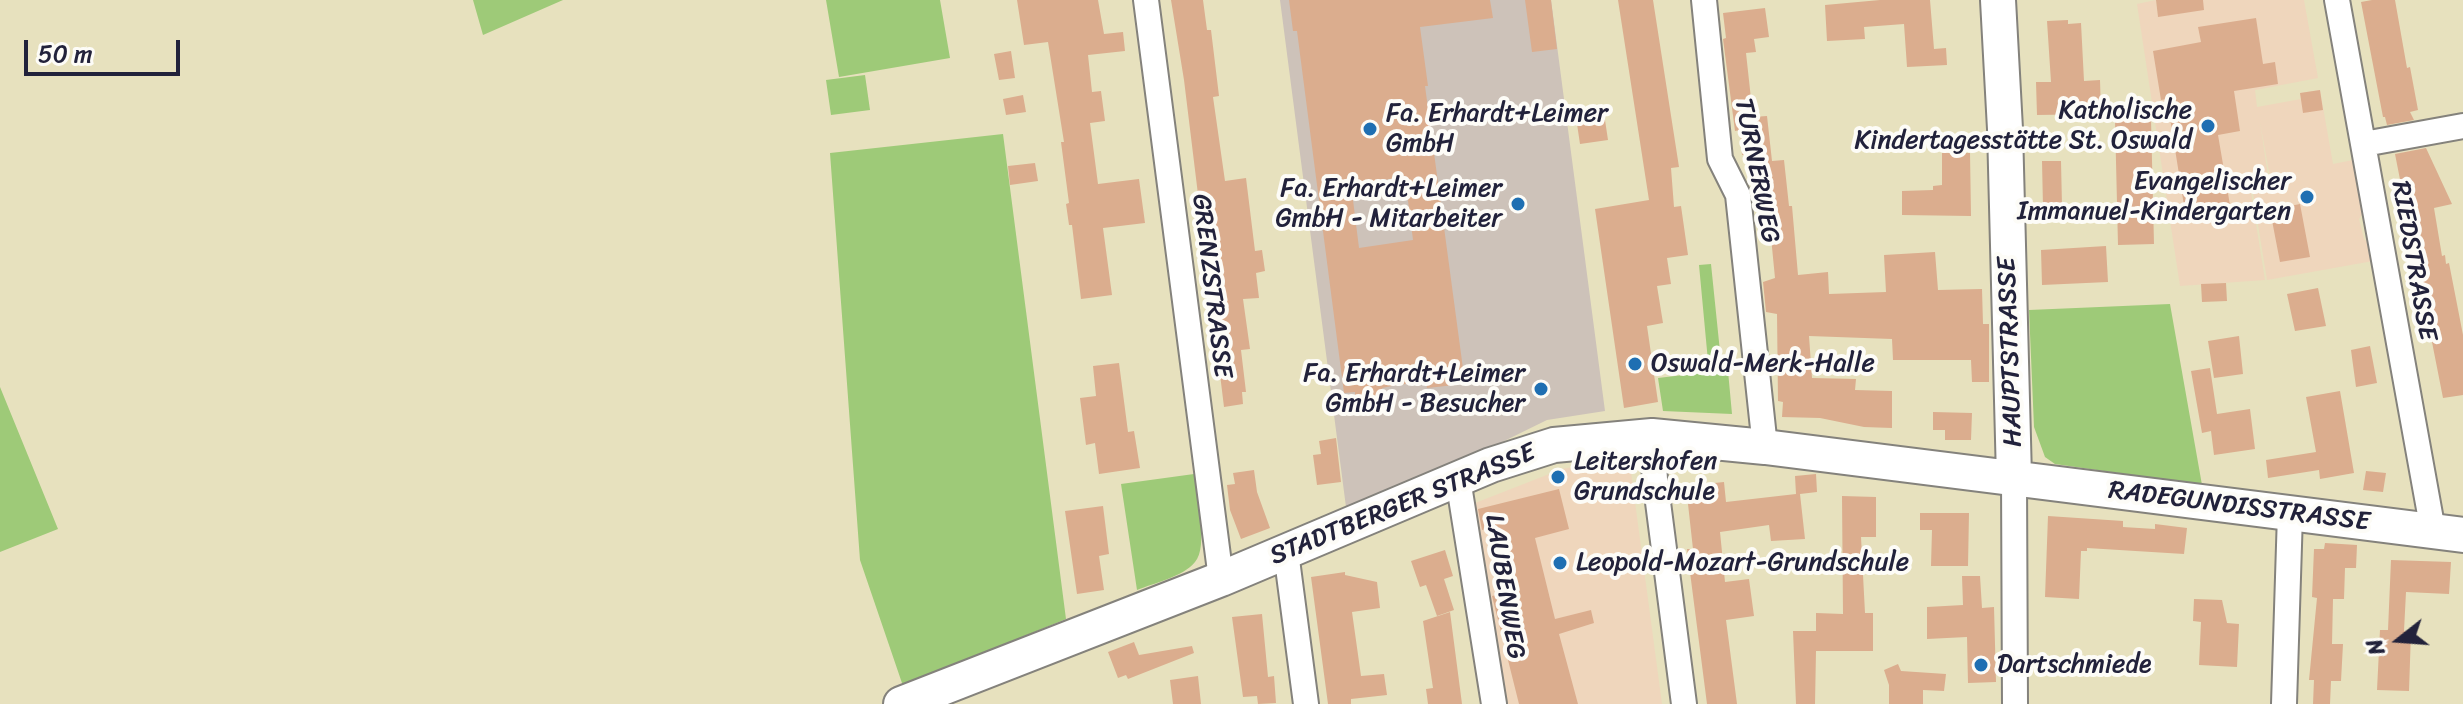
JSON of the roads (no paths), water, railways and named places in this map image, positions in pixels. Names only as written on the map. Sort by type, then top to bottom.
[{"type":"street","name":"GRENZSTRASSE","points":[[1146,0],[1221,579]]},
{"type":"street","name":"TURNERWEG","points":[[1704,0],[1720,159],[1738,195],[1765,447]]},
{"type":"street","name":"HAUPTSTRASSE","points":[[1998,0],[2005,129],[2014,478],[2015,704]]},
{"type":"street","name":"RIEDSTRASSE","points":[[2337,0],[2364,144],[2448,533]]},
{"type":"street","points":[[2364,144],[2463,126]]},
{"type":"street","name":"STADTBERGER STRASSE","points":[[908,703],[1221,579],[1491,465],[1554,445],[1652,436],[2014,478]]},
{"type":"street","points":[[1652,436],[1684,704]]},
{"type":"street","name":"RADEGUNDISSTRASSE","points":[[2014,478],[2448,533]]},
{"type":"street","name":"LAUBENWEG","points":[[1458,479],[1494,704]]},
{"type":"street","points":[[2284,704],[2290,514]]},
{"type":"street","points":[[1286,552],[1306,704]]},
{"type":"place","name":"Katholische Kindertagesstätte St. Oswald","points":[[2208,126]]},
{"type":"place","name":"Fa. Erhardt+Leimer GmbH","points":[[1370,129]]},
{"type":"place","name":"Evangelischer Immanuel-Kindergarten","points":[[2307,197]]},
{"type":"place","name":"Fa. Erhardt+Leimer GmbH - Mitarbeiter","points":[[1518,204]]},
{"type":"place","name":"Oswald-Merk-Halle","points":[[1635,364]]},
{"type":"place","name":"Fa. Erhardt+Leimer GmbH - Besucher","points":[[1541,389]]},
{"type":"place","name":"Leitershofen Grundschule","points":[[1558,477]]},
{"type":"place","name":"Leopold-Mozart-Grundschule","points":[[1560,563]]},
{"type":"place","name":"Dartschmiede","points":[[1981,665]]}]
